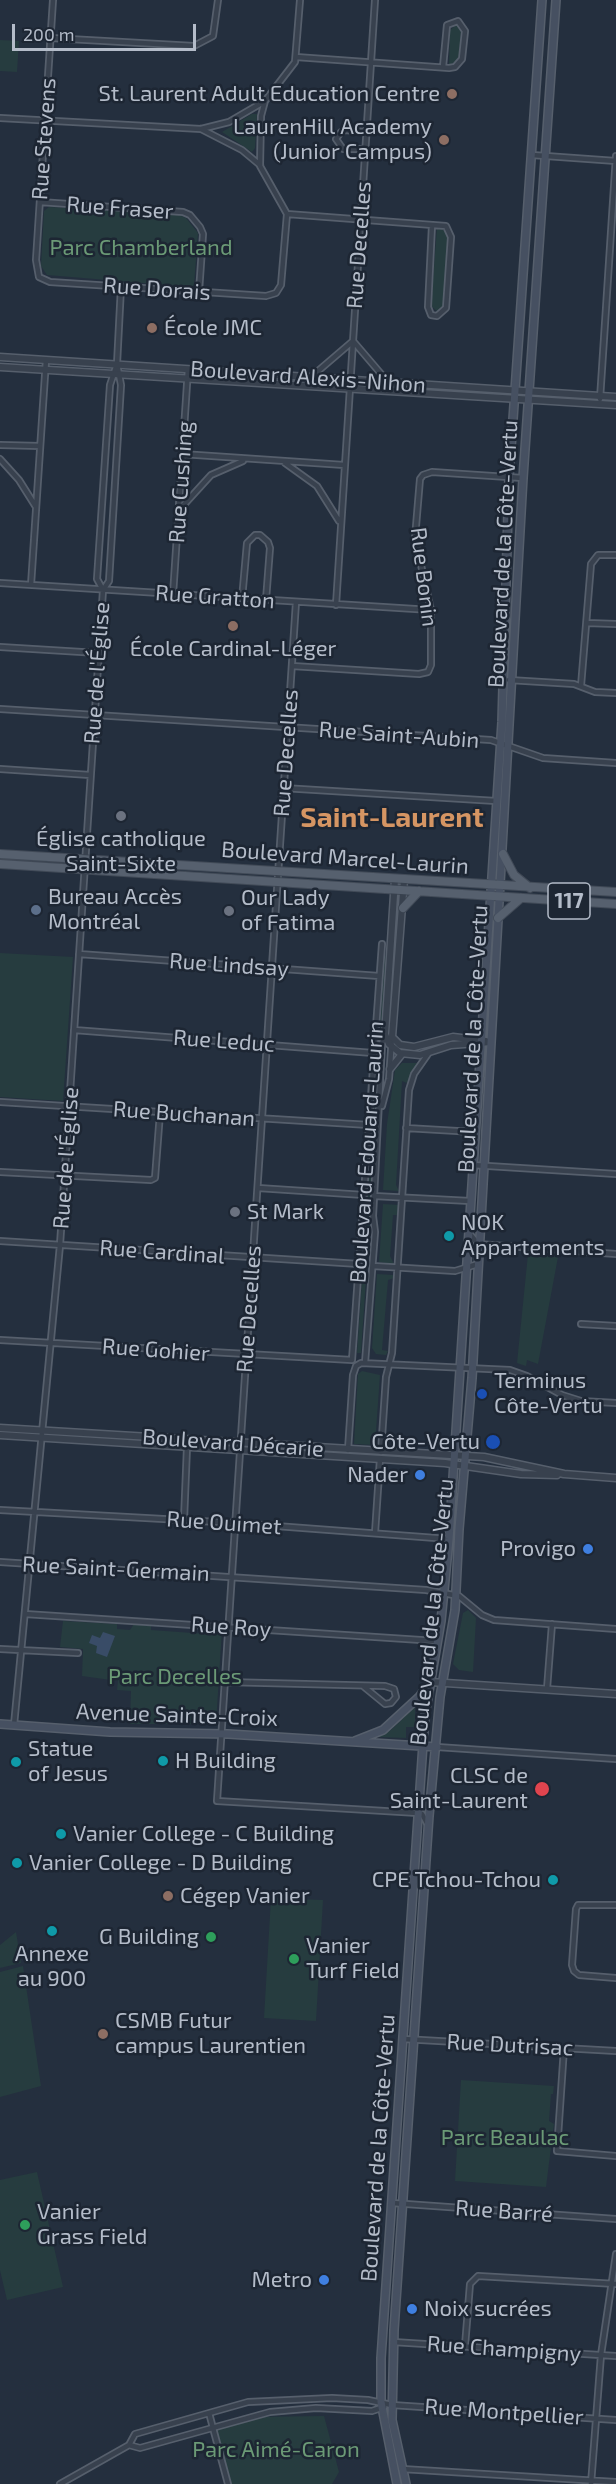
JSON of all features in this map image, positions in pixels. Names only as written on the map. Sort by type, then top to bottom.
[{"type":"main road","name":"Boulevard de la Côte-Vertu","points":[[397,2484],[381,2405],[392,2203],[423,1746],[449,1539],[489,885],[500,743],[509,477],[542,0]]},
{"type":"main road","name":"Boulevard de la Côte-Vertu","points":[[406,2484],[394,2433],[393,2342],[428,1826],[442,1683],[451,1638],[466,1466],[499,896],[510,746],[523,478],[556,0]]},
{"type":"main road","name":"Boulevard Marcel-Laurin","points":[[0,854],[616,892]]},
{"type":"main road","points":[[502,854],[514,875],[530,888]]},
{"type":"main road","name":"Boulevard Marcel-Laurin","points":[[0,864],[616,904]]},
{"type":"main road","points":[[403,908],[419,891]]},
{"type":"main road","points":[[498,918],[521,898]]},
{"type":"main road","name":"Avenue Sainte-Croix","points":[[352,1741],[386,1727],[418,1697],[430,1682]]},
{"type":"main road","name":"Avenue Sainte-Croix","points":[[0,1724],[125,1733],[221,1734],[436,1747]]},
{"type":"street","name":"Rue Stevens","points":[[39,277],[36,260],[53,0]]},
{"type":"street","points":[[51,38],[188,47],[208,41],[215,29],[218,0]]},
{"type":"street","points":[[0,118],[201,129],[229,122],[265,101],[292,67],[296,57],[300,0]]},
{"type":"street","name":"Rue Decelles","points":[[336,605],[375,0]]},
{"type":"street","points":[[296,57],[443,67],[455,67],[462,59],[465,31],[458,21],[447,25],[443,67]]},
{"type":"street","points":[[260,166],[261,123],[265,101]]},
{"type":"street","points":[[201,129],[242,150],[260,166],[286,214],[446,225],[451,237],[446,308],[438,316],[431,315],[428,307],[432,225]]},
{"type":"street","name":"Rue Decelles","points":[[365,149],[343,149],[336,139],[340,132],[345,130],[366,132]]},
{"type":"street","points":[[532,155],[616,161]]},
{"type":"street","points":[[600,404],[613,246],[616,156]]},
{"type":"street","name":"Rue Fraser","points":[[40,202],[183,212],[190,215],[203,234],[199,292]]},
{"type":"street","name":"Rue Dorais","points":[[39,277],[51,282],[266,296],[276,293],[281,285],[286,214]]},
{"type":"street","name":"Rue de l'Église","points":[[14,1725],[60,1245],[102,590],[97,579],[110,385],[116,375],[121,287]]},
{"type":"street","name":"Rue Decelles","points":[[311,377],[353,341]]},
{"type":"street","name":"Rue Decelles","points":[[353,341],[388,382]]},
{"type":"street","name":"Boulevard Alexis-Nihon","points":[[0,357],[516,390],[530,395],[616,405]]},
{"type":"street","points":[[31,585],[46,360]]},
{"type":"street","name":"Boulevard Alexis-Nihon","points":[[0,367],[515,399],[530,395],[616,397]]},
{"type":"street","name":"Rue Cushing","points":[[173,594],[188,369]]},
{"type":"street","name":"Rue de l'Église","points":[[102,590],[109,581],[121,386],[116,375]]},
{"type":"street","points":[[0,445],[40,446]]},
{"type":"street","points":[[182,454],[344,465]]},
{"type":"street","points":[[0,459],[19,480],[36,507]]},
{"type":"street","points":[[179,510],[211,475],[227,466],[249,460]]},
{"type":"street","points":[[279,461],[291,466],[311,480],[327,499],[340,525]]},
{"type":"street","name":"Rue Bonin","points":[[292,666],[419,674],[428,672],[431,665],[431,610],[415,547],[420,479],[423,475],[432,472],[523,478]]},
{"type":"street","points":[[242,598],[247,543],[255,535],[260,535],[268,542],[270,548],[266,600]]},
{"type":"street","points":[[582,686],[592,561],[601,554],[616,555]]},
{"type":"street","name":"Rue Gratton","points":[[0,583],[431,610]]},
{"type":"street","name":"Rue Decelles","points":[[296,602],[217,1801],[418,1813]]},
{"type":"street","points":[[587,622],[616,624]]},
{"type":"street","points":[[0,647],[98,653]]},
{"type":"street","points":[[503,680],[582,686],[595,692],[616,693]]},
{"type":"street","name":"Rue Saint-Aubin","points":[[0,709],[500,743],[543,758],[616,763]]},
{"type":"street","points":[[0,769],[90,774]]},
{"type":"street","points":[[283,788],[496,801]]},
{"type":"street","name":"Boulevard Edouard-Laurin","points":[[388,1035],[392,930],[400,880]]},
{"type":"street","name":"Boulevard Edouard-Laurin","points":[[348,1450],[353,1372],[357,1365],[366,1363],[373,1266],[374,1196],[382,1044],[388,1035],[402,932],[403,908],[399,890]]},
{"type":"street","points":[[392,930],[402,932]]},
{"type":"street","name":"Boulevard Edouard-Laurin","points":[[350,1361],[382,944]]},
{"type":"street","name":"Rue Lindsay","points":[[80,954],[379,976]]},
{"type":"street","name":"Rue Leduc","points":[[74,1030],[373,1053]]},
{"type":"street","points":[[388,1035],[402,1046],[414,1047],[448,1038],[480,1042]]},
{"type":"street","points":[[388,1035],[391,1047],[402,1054],[428,1054],[451,1045],[491,1042]]},
{"type":"street","name":"Boulevard Edouard-Laurin","points":[[380,1115],[390,1069],[391,1047]]},
{"type":"street","points":[[390,1069],[402,1054]]},
{"type":"street","name":"Boulevard Edouard-Laurin","points":[[375,1533],[386,1377],[390,1364],[398,1268],[410,1085],[428,1054]]},
{"type":"street","name":"Rue Buchanan","points":[[0,1102],[369,1125]]},
{"type":"street","points":[[0,1172],[147,1182],[155,1178],[160,1113]]},
{"type":"street","points":[[406,1128],[474,1132]]},
{"type":"street","points":[[472,1165],[616,1174]]},
{"type":"street","points":[[258,1188],[364,1195]]},
{"type":"street","points":[[374,1196],[470,1202]]},
{"type":"street","points":[[468,1231],[479,1245],[616,1254]]},
{"type":"street","name":"Rue Cardinal","points":[[0,1241],[359,1264]]},
{"type":"street","points":[[373,1266],[465,1270],[478,1264]]},
{"type":"street","points":[[581,1324],[616,1326]]},
{"type":"street","name":"Rue Gohier","points":[[0,1340],[350,1361]]},
{"type":"street","points":[[366,1363],[517,1371],[562,1395],[578,1400],[616,1403]]},
{"type":"street","name":"Boulevard Décarie","points":[[0,1428],[187,1447],[348,1450],[381,1456]]},
{"type":"street","name":"Boulevard Décarie","points":[[0,1435],[42,1434],[454,1460],[466,1456],[493,1458],[564,1474]]},
{"type":"street","points":[[184,1520],[187,1447]]},
{"type":"street","name":"Boulevard Décarie","points":[[454,1460],[466,1466],[540,1476],[564,1474]]},
{"type":"street","points":[[564,1474],[616,1478]]},
{"type":"street","name":"Rue Ouimet","points":[[0,1510],[236,1523],[449,1539]]},
{"type":"street","name":"Rue Saint-Germain","points":[[0,1562],[232,1576],[418,1589],[444,1593]]},
{"type":"street","points":[[444,1593],[467,1600],[482,1615],[495,1620],[616,1629]]},
{"type":"street","name":"Rue Roy","points":[[25,1614],[436,1641]]},
{"type":"street","points":[[547,1689],[552,1624]]},
{"type":"street","points":[[0,1649],[78,1653]]},
{"type":"street","points":[[225,1682],[363,1686],[391,1687],[396,1693],[396,1699],[391,1703],[383,1703],[363,1686]]},
{"type":"street","points":[[430,1682],[616,1694]]},
{"type":"street","name":"Avenue Sainte-Croix","points":[[436,1747],[616,1759]]},
{"type":"street","points":[[418,1813],[422,1814],[428,1826]]},
{"type":"street","points":[[616,1905],[578,1905],[573,1943],[574,1971],[579,1975],[616,1978]]},
{"type":"street","name":"Rue Dutrisac","points":[[404,2039],[616,2051]]},
{"type":"street","points":[[564,2048],[557,2151],[616,2156]]},
{"type":"street","name":"Rue Barré","points":[[392,2203],[616,2219]]},
{"type":"street","points":[[591,2482],[601,2355],[614,2284],[616,2254]]},
{"type":"street","points":[[465,2346],[470,2284],[478,2276],[614,2284]]},
{"type":"street","name":"Rue Champigny","points":[[393,2342],[616,2356]]},
{"type":"street","points":[[60,2484],[129,2445],[135,2434],[248,2403],[311,2397],[381,2405]]},
{"type":"street","points":[[129,2445],[140,2448],[270,2412],[316,2408],[372,2410],[381,2405]]},
{"type":"street","name":"Rue Montpellier","points":[[381,2405],[616,2420]]},
{"type":"street","points":[[209,2413],[228,2484]]},
{"type":"street","points":[[402,2469],[616,2482]]},
{"type":"green space","points":[[456,25],[461,31],[459,56],[456,62],[449,65],[450,30]]},
{"type":"green space","points":[[0,40],[19,41],[17,72],[0,71]]},
{"type":"green space","points":[[252,114],[257,114],[255,148],[252,152],[222,132]]},
{"type":"green space","name":"Parc Chamberland","points":[[49,207],[179,215],[186,218],[198,233],[194,285],[191,287],[47,275],[41,266],[44,211]]},
{"type":"green space","points":[[440,227],[446,232],[448,239],[443,307],[438,312],[431,306],[437,228]]},
{"type":"green space","points":[[388,950],[361,1353],[357,1353],[384,960]]},
{"type":"green space","points":[[0,953],[73,957],[63,1101],[0,1097]]},
{"type":"green space","points":[[402,1063],[418,1063],[407,1083],[402,1081],[396,1185],[399,1191],[383,1190],[387,1124],[395,1070]]},
{"type":"green space","points":[[383,1204],[400,1205],[399,1215],[393,1215],[390,1256],[394,1264],[379,1262]]},
{"type":"green space","points":[[528,1254],[558,1257],[538,1364],[527,1360],[526,1366],[517,1363]]},
{"type":"green space","points":[[377,1274],[393,1275],[394,1278],[388,1280],[382,1350],[388,1351],[386,1355],[376,1354],[372,1348]]},
{"type":"green space","points":[[362,1371],[380,1375],[375,1445],[354,1444],[358,1374]]},
{"type":"green space","points":[[468,1610],[476,1618],[473,1672],[459,1670],[453,1664],[463,1613]]},
{"type":"green space","name":"Parc Decelles","points":[[63,1621],[117,1624],[117,1629],[130,1630],[134,1624],[151,1626],[151,1630],[207,1634],[208,1629],[222,1630],[216,1724],[130,1724],[131,1691],[117,1690],[118,1681],[82,1676],[83,1649],[60,1647]]},
{"type":"green space","points":[[415,1707],[415,1727],[406,1727],[406,1738],[378,1737],[391,1730]]},
{"type":"green space","name":"Vanier Turf Field","points":[[271,1898],[323,1900],[316,2021],[264,2018]]},
{"type":"green space","points":[[16,1932],[21,1963],[0,1968],[0,1945]]},
{"type":"green space","points":[[23,1966],[41,2086],[0,2097],[0,1972]]},
{"type":"green space","name":"Parc Beaulac","points":[[461,2080],[554,2086],[553,2094],[551,2094],[549,2121],[554,2124],[546,2187],[455,2181]]},
{"type":"green space","name":"Vanier Grass Field","points":[[37,2172],[63,2287],[7,2300],[0,2270],[0,2180]]},
{"type":"green space","name":"Parc Aimé-Caron","points":[[324,2416],[339,2472],[332,2484],[228,2484],[213,2428],[251,2417]]},
{"type":"water","points":[[103,1632],[115,1636],[107,1657],[96,1653],[97,1646],[89,1643],[92,1635],[100,1638]]},
{"type":"place","name":"St. Laurent Adult Education Centre","points":[[452,94]]},
{"type":"place","name":"LaurenHill Academy (Junior Campus)","points":[[444,140]]},
{"type":"place","name":"École JMC","points":[[152,328]]},
{"type":"place","name":"École Cardinal-Léger","points":[[233,626]]},
{"type":"place","name":"Église catholique Saint-Sixte","points":[[121,816]]},
{"type":"place","name":"Bureau Accès Montréal","points":[[36,910]]},
{"type":"place","name":"Our Lady of Fatima","points":[[229,911]]},
{"type":"place","name":"St Mark","points":[[235,1212]]},
{"type":"place","name":"NOK Appartements","points":[[449,1236]]},
{"type":"place","name":"Terminus Côte-Vertu","points":[[482,1394]]},
{"type":"place","name":"Côte-Vertu","points":[[493,1442]]},
{"type":"place","name":"Nader","points":[[420,1475]]},
{"type":"place","name":"Provigo","points":[[588,1549]]},
{"type":"place","name":"H Building","points":[[163,1761]]},
{"type":"place","name":"Statue of Jesus","points":[[16,1762]]},
{"type":"place","name":"CLSC de Saint-Laurent","points":[[542,1789]]},
{"type":"place","name":"Vanier College - C Building","points":[[61,1834]]},
{"type":"place","name":"Vanier College - D Building","points":[[17,1863]]},
{"type":"place","name":"CPE Tchou-Tchou","points":[[553,1880]]},
{"type":"place","name":"Cégep Vanier","points":[[168,1896]]},
{"type":"place","name":"Annexe au 900","points":[[52,1931]]},
{"type":"place","name":"G Building","points":[[211,1937]]},
{"type":"place","name":"Vanier Turf Field","points":[[294,1959]]},
{"type":"place","name":"CSMB Futur campus Laurentien","points":[[103,2034]]},
{"type":"place","name":"Vanier Grass Field","points":[[25,2225]]},
{"type":"place","name":"Metro","points":[[324,2280]]},
{"type":"place","name":"Noix sucrées","points":[[412,2309]]},
{"type":"district","name":"Saint-Laurent","points":[[392,818]]}]
